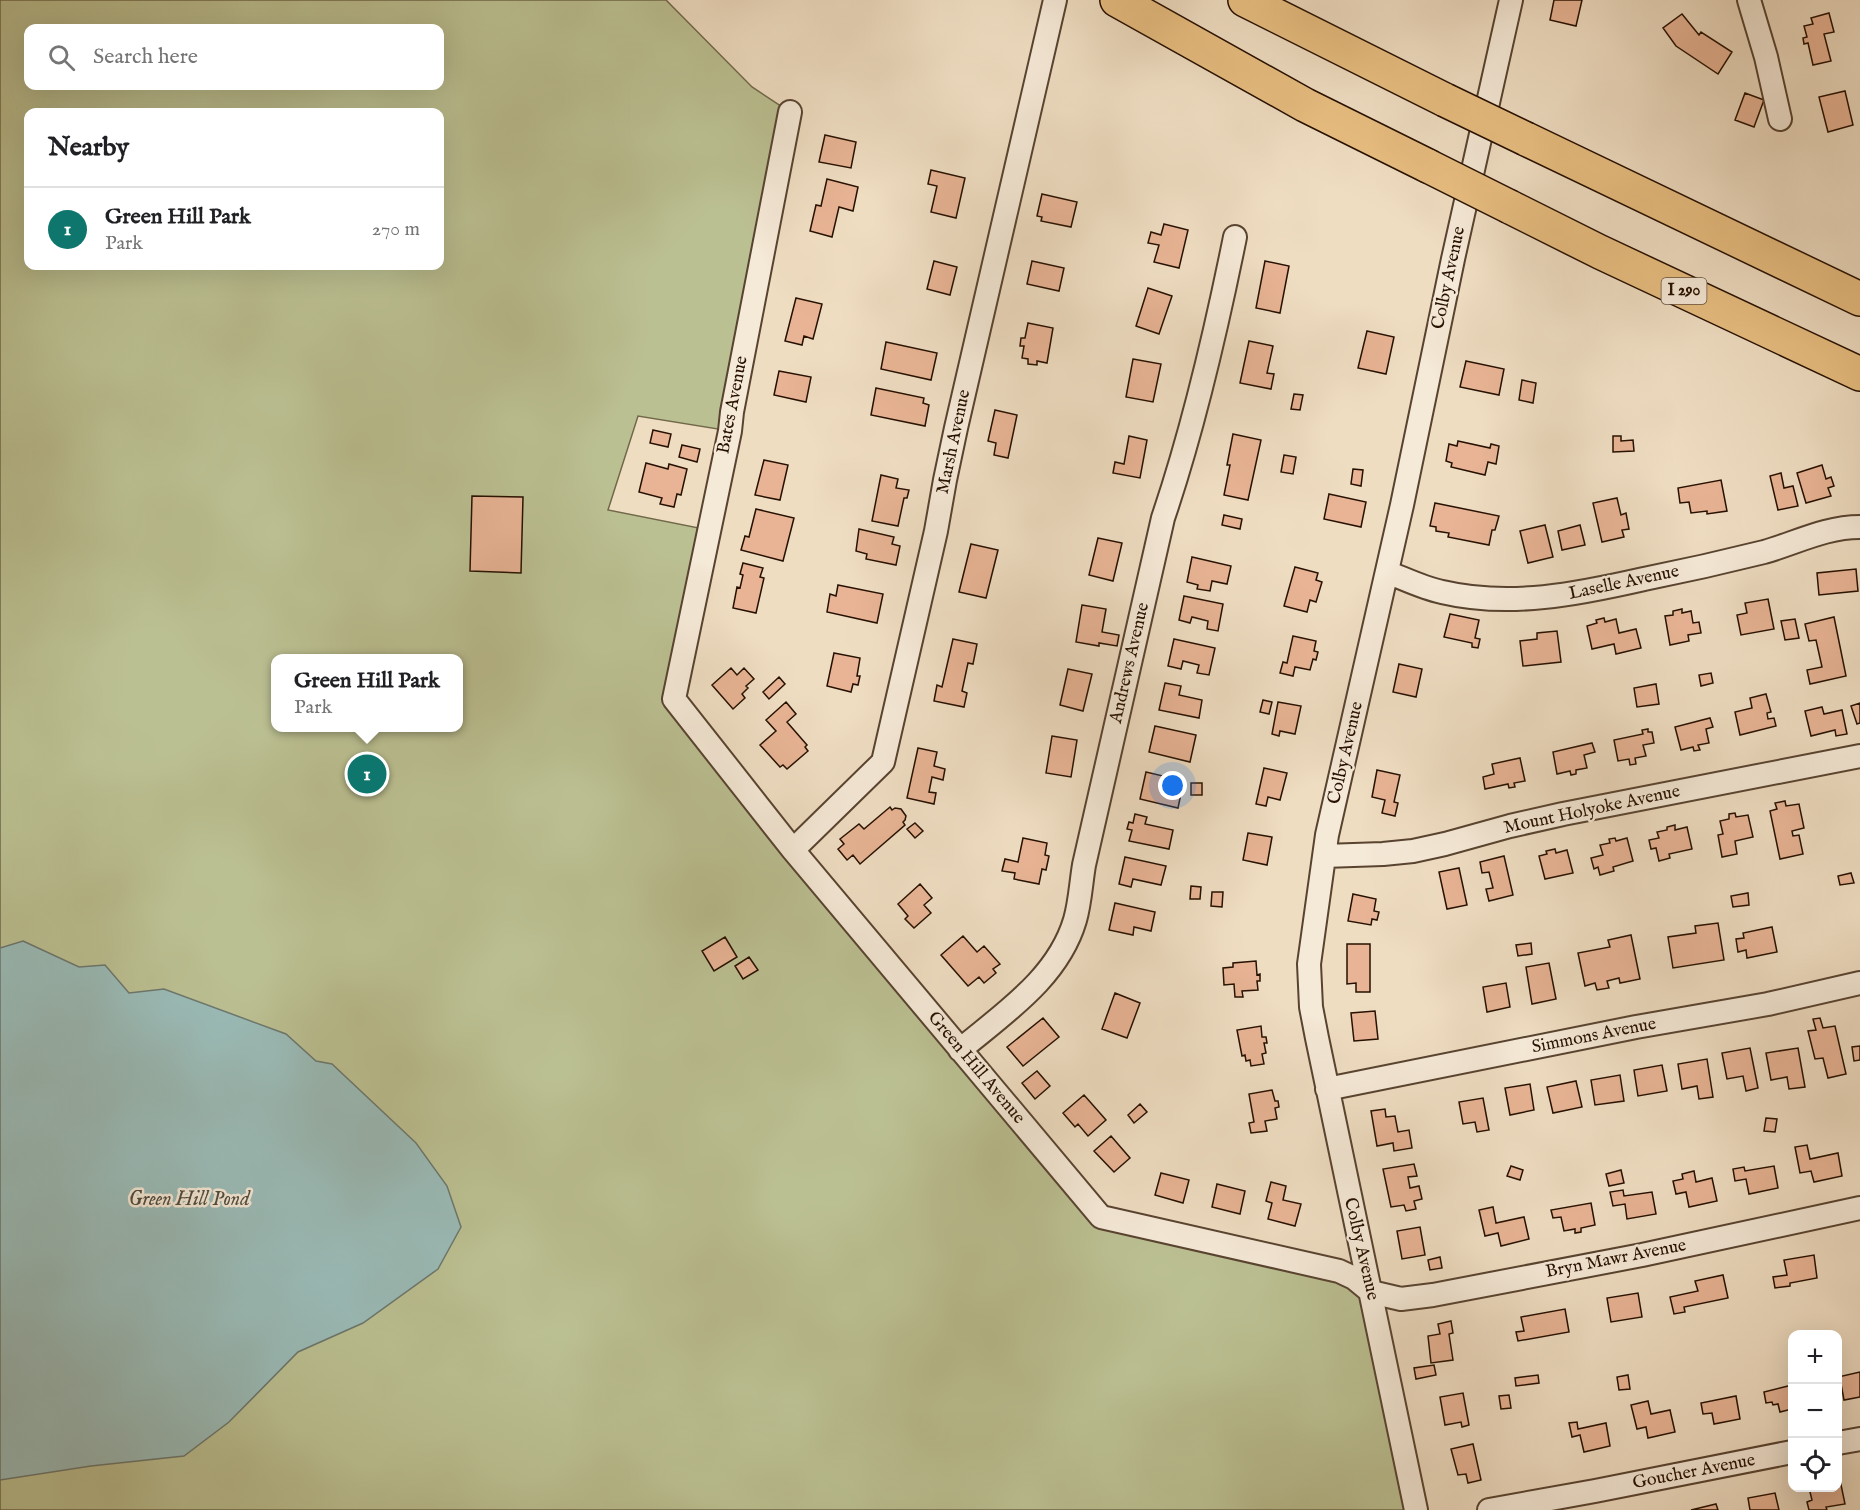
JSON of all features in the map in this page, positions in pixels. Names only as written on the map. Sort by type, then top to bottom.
[{"type":"highway","name":"I 290","points":[[1117,0],[1305,105],[1600,252],[1860,374]]},
{"type":"highway","points":[[1245,0],[1445,100],[1860,299]]},
{"type":"street","name":"Marsh Avenue","points":[[793,850],[883,762],[936,531],[956,428],[1054,0]]},
{"type":"street","name":"Colby Avenue","points":[[1416,1510],[1327,1089],[1311,1007],[1309,964],[1327,835],[1387,572],[1453,259],[1511,0]]},
{"type":"street","points":[[1749,0],[1766,57],[1780,119]]},
{"type":"street","name":"Bates Avenue","points":[[674,699],[730,431],[790,112]]},
{"type":"street","name":"Andrews Avenue","points":[[960,1050],[1043,977],[1061,953],[1075,920],[1084,865],[1163,518],[1193,416],[1235,237]]},
{"type":"street","name":"Laselle Avenue","points":[[1387,572],[1423,586],[1462,596],[1505,599],[1546,598],[1621,585],[1768,551],[1825,531],[1860,527]]},
{"type":"street","name":"Green Hill Avenue","points":[[674,699],[793,850],[1101,1217],[1339,1271],[1354,1278],[1371,1292]]},
{"type":"street","name":"Mount Holyoke Avenue","points":[[1324,856],[1413,851],[1563,814],[1860,756]]},
{"type":"street","name":"Simmons Avenue","points":[[1327,1089],[1636,1027],[1768,1004],[1860,982]]},
{"type":"street","name":"Bryn Mawr Avenue","points":[[1371,1292],[1401,1299],[1433,1295],[1642,1255],[1860,1208]]},
{"type":"street","points":[[1842,1442],[1860,1439]]},
{"type":"street","name":"Goucher Avenue","points":[[1489,1510],[1788,1453]]},
{"type":"green space","points":[[0,0],[666,0],[752,87],[790,112],[730,431],[638,416],[608,510],[709,530],[674,699],[1101,1217],[1339,1271],[1371,1292],[1416,1510],[0,1510]]},
{"type":"water","name":"Green Hill Pond","points":[[23,941],[79,967],[105,965],[129,993],[164,989],[286,1034],[316,1061],[332,1064],[416,1143],[447,1186],[461,1227],[438,1269],[363,1323],[298,1352],[229,1422],[184,1456],[91,1466],[0,1480],[0,948]]},
{"type":"building","points":[[1554,0],[1582,0],[1576,26],[1550,20]]},
{"type":"building","points":[[1829,13],[1834,32],[1824,34],[1831,61],[1813,65],[1808,43],[1804,44],[1803,38],[1807,37],[1804,26],[1813,24],[1811,18]]},
{"type":"building","points":[[1682,14],[1699,35],[1701,32],[1732,52],[1718,74],[1676,46],[1663,28]]},
{"type":"building","points":[[1845,91],[1853,125],[1828,132],[1819,97]]},
{"type":"building","points":[[1745,93],[1764,100],[1754,127],[1735,120]]},
{"type":"building","points":[[825,135],[856,142],[851,168],[819,162]]},
{"type":"building","points":[[931,170],[965,178],[956,218],[931,212],[937,186],[928,184]]},
{"type":"building","points":[[827,179],[858,187],[853,211],[839,207],[832,237],[810,231],[816,205],[821,206]]},
{"type":"building","points":[[1042,194],[1077,202],[1071,227],[1041,221],[1042,217],[1037,216]]},
{"type":"building","points":[[1164,224],[1188,230],[1179,268],[1154,262],[1159,245],[1148,243],[1151,232],[1161,235]]},
{"type":"building","points":[[934,261],[957,267],[950,295],[927,289]]},
{"type":"building","points":[[1032,261],[1064,268],[1059,291],[1027,284]]},
{"type":"building","points":[[1265,261],[1289,266],[1280,313],[1256,308]]},
{"type":"building","points":[[1148,288],[1172,296],[1159,334],[1136,326]]},
{"type":"building","points":[[796,298],[822,304],[813,339],[804,336],[802,345],[785,341]]},
{"type":"building","points":[[1028,323],[1053,328],[1047,363],[1037,361],[1037,365],[1028,364],[1028,359],[1022,358],[1024,346],[1020,346],[1021,338],[1025,338]]},
{"type":"building","points":[[1367,331],[1394,337],[1386,374],[1358,368]]},
{"type":"building","points":[[1249,341],[1273,346],[1267,373],[1274,374],[1271,389],[1240,383]]},
{"type":"building","points":[[886,342],[937,353],[931,380],[881,369]]},
{"type":"building","points":[[1133,359],[1161,364],[1153,402],[1126,397]]},
{"type":"building","points":[[1466,361],[1504,369],[1499,395],[1460,387]]},
{"type":"building","points":[[779,371],[811,377],[806,402],[774,395]]},
{"type":"building","points":[[1522,380],[1536,383],[1533,403],[1519,400]]},
{"type":"building","points":[[876,388],[924,398],[923,403],[929,405],[925,426],[871,415]]},
{"type":"building","points":[[1294,394],[1303,395],[1300,410],[1291,409]]},
{"type":"building","points":[[995,410],[1017,415],[1008,458],[994,455],[996,443],[988,441]]},
{"type":"building","points":[[653,430],[671,434],[668,447],[650,443]]},
{"type":"building","points":[[1233,434],[1261,440],[1248,500],[1224,495]]},
{"type":"building","points":[[1129,436],[1147,440],[1140,478],[1113,473],[1115,462],[1124,464]]},
{"type":"building","points":[[1613,436],[1621,436],[1621,441],[1633,440],[1634,451],[1613,452]]},
{"type":"building","points":[[1458,441],[1490,448],[1491,444],[1499,446],[1496,464],[1488,462],[1485,475],[1451,467],[1452,463],[1446,461],[1449,444],[1457,446]]},
{"type":"building","points":[[682,445],[700,449],[697,462],[679,457]]},
{"type":"building","points":[[1284,455],[1296,457],[1293,474],[1281,472]]},
{"type":"building","points":[[764,460],[788,465],[780,500],[755,495]]},
{"type":"building","points":[[646,463],[668,469],[669,464],[687,469],[681,495],[677,494],[674,507],[660,504],[662,498],[639,492]]},
{"type":"building","points":[[1822,465],[1826,479],[1831,477],[1834,486],[1828,488],[1831,496],[1806,503],[1797,473]]},
{"type":"building","points":[[1353,469],[1363,470],[1361,486],[1351,484]]},
{"type":"building","points":[[1781,473],[1784,488],[1793,486],[1798,506],[1778,510],[1770,476]]},
{"type":"building","points":[[881,475],[898,479],[896,488],[909,490],[907,498],[904,498],[898,526],[872,521]]},
{"type":"building","points":[[1721,480],[1727,511],[1707,514],[1707,511],[1691,513],[1689,502],[1680,503],[1678,488]]},
{"type":"building","points":[[1329,494],[1366,502],[1361,527],[1324,519]]},
{"type":"building","points":[[472,496],[523,497],[521,573],[470,571]]},
{"type":"building","points":[[1617,498],[1621,515],[1626,513],[1629,529],[1622,530],[1624,537],[1602,542],[1593,503]]},
{"type":"building","points":[[1435,503],[1499,516],[1495,530],[1492,530],[1489,545],[1448,537],[1449,533],[1436,531],[1436,527],[1430,526]]},
{"type":"building","points":[[756,509],[794,518],[783,561],[741,550],[745,536],[749,537]]},
{"type":"building","points":[[1224,515],[1242,519],[1240,529],[1222,525]]},
{"type":"building","points":[[1545,525],[1553,557],[1528,563],[1520,531]]},
{"type":"building","points":[[1580,525],[1585,545],[1562,550],[1558,531]]},
{"type":"building","points":[[859,529],[894,537],[892,544],[900,546],[896,565],[866,559],[867,554],[856,551]]},
{"type":"building","points":[[1098,538],[1122,543],[1113,581],[1089,575]]},
{"type":"building","points":[[971,544],[998,550],[986,598],[959,592]]},
{"type":"building","points":[[1192,557],[1231,566],[1227,584],[1212,581],[1210,591],[1197,589],[1198,585],[1187,582]]},
{"type":"building","points":[[743,563],[763,568],[760,577],[764,578],[756,613],[733,608],[737,587],[740,588],[743,575],[740,574]]},
{"type":"building","points":[[1295,567],[1318,573],[1316,580],[1322,582],[1316,602],[1310,600],[1307,612],[1284,606]]},
{"type":"building","points":[[1856,569],[1858,591],[1819,595],[1817,573]]},
{"type":"building","points":[[838,585],[883,594],[877,623],[827,612],[830,594],[836,596]]},
{"type":"building","points":[[1184,596],[1223,604],[1218,631],[1207,629],[1208,621],[1192,617],[1190,623],[1179,620]]},
{"type":"building","points":[[1768,599],[1774,629],[1741,635],[1737,615],[1747,613],[1745,603]]},
{"type":"building","points":[[1082,605],[1106,609],[1102,632],[1119,635],[1117,646],[1076,642]]},
{"type":"building","points":[[1682,609],[1682,613],[1691,611],[1693,623],[1699,622],[1701,633],[1688,635],[1689,641],[1670,645],[1665,616],[1673,615],[1673,611]]},
{"type":"building","points":[[1450,614],[1479,620],[1475,638],[1480,639],[1478,648],[1472,647],[1472,643],[1444,637]]},
{"type":"building","points":[[1834,617],[1846,676],[1810,684],[1807,670],[1822,667],[1816,640],[1809,641],[1805,624]]},
{"type":"building","points":[[1604,618],[1605,622],[1616,619],[1619,633],[1636,629],[1641,648],[1616,654],[1614,644],[1592,649],[1587,626]]},
{"type":"building","points":[[1795,619],[1799,638],[1785,640],[1781,621]]},
{"type":"building","points":[[1557,631],[1561,662],[1523,666],[1520,641],[1537,639],[1537,633]]},
{"type":"building","points":[[1293,636],[1316,641],[1314,651],[1318,652],[1310,670],[1295,667],[1293,676],[1280,673],[1283,662],[1287,663]]},
{"type":"building","points":[[953,639],[977,644],[973,664],[968,663],[962,691],[967,693],[964,707],[934,701],[937,685],[942,687]]},
{"type":"building","points":[[1174,639],[1215,648],[1209,675],[1197,673],[1199,665],[1183,661],[1181,669],[1168,666]]},
{"type":"building","points":[[834,653],[860,658],[858,685],[853,684],[851,692],[827,686]]},
{"type":"building","points":[[1399,664],[1422,669],[1416,697],[1393,692]]},
{"type":"building","points":[[731,668],[737,675],[744,668],[754,679],[746,686],[748,688],[742,694],[745,698],[733,709],[712,685]]},
{"type":"building","points":[[1068,669],[1092,674],[1083,711],[1060,705]]},
{"type":"building","points":[[1711,673],[1713,683],[1701,686],[1699,675]]},
{"type":"building","points":[[779,677],[785,684],[769,699],[763,692]]},
{"type":"building","points":[[1165,683],[1181,686],[1179,695],[1202,700],[1199,718],[1159,710]]},
{"type":"building","points":[[1656,684],[1659,704],[1637,707],[1634,688]]},
{"type":"building","points":[[1766,694],[1771,712],[1767,713],[1768,719],[1774,718],[1776,726],[1740,735],[1735,712],[1752,708],[1750,698]]},
{"type":"building","points":[[1263,700],[1272,702],[1269,714],[1260,712]]},
{"type":"building","points":[[786,702],[796,714],[787,722],[807,745],[805,747],[808,751],[787,769],[783,765],[780,767],[760,745],[776,731],[766,720]]},
{"type":"building","points":[[1278,702],[1301,706],[1295,734],[1280,731],[1279,736],[1272,734]]},
{"type":"building","points":[[1860,703],[1860,723],[1857,724],[1851,706]]},
{"type":"building","points":[[1822,707],[1824,714],[1842,710],[1847,734],[1836,736],[1835,730],[1811,736],[1805,711]]},
{"type":"building","points":[[1710,718],[1713,727],[1706,729],[1709,743],[1698,745],[1700,750],[1694,751],[1693,747],[1681,750],[1675,727]]},
{"type":"building","points":[[1155,726],[1196,735],[1190,762],[1149,752]]},
{"type":"building","points":[[1648,729],[1648,732],[1652,732],[1654,743],[1643,745],[1646,756],[1635,758],[1636,764],[1630,765],[1629,759],[1618,761],[1614,740],[1643,734],[1642,730]]},
{"type":"building","points":[[1052,736],[1077,740],[1071,777],[1046,773]]},
{"type":"building","points":[[1592,743],[1595,752],[1584,755],[1587,768],[1576,770],[1576,774],[1571,775],[1570,771],[1557,774],[1553,752]]},
{"type":"building","points":[[918,748],[937,752],[934,766],[945,769],[943,780],[932,777],[929,792],[936,793],[934,804],[907,798]]},
{"type":"building","points":[[1520,758],[1525,781],[1514,783],[1515,787],[1509,788],[1508,784],[1485,789],[1483,777],[1494,774],[1492,764]]},
{"type":"building","points":[[1264,768],[1287,773],[1280,800],[1268,797],[1266,806],[1256,804]]},
{"type":"building","points":[[1377,770],[1400,775],[1394,802],[1398,803],[1395,816],[1382,813],[1385,800],[1372,797]]},
{"type":"building","points":[[1146,772],[1163,776],[1162,784],[1182,789],[1178,808],[1140,799]]},
{"type":"building","points":[[1191,783],[1202,783],[1202,795],[1191,795]]},
{"type":"building","points":[[1785,801],[1786,806],[1799,804],[1804,828],[1792,831],[1793,836],[1799,835],[1803,854],[1780,859],[1770,811],[1777,809],[1775,803]]},
{"type":"building","points":[[890,807],[892,810],[901,809],[906,816],[903,822],[905,825],[860,864],[853,855],[847,860],[838,849],[844,844],[840,839],[859,824],[864,829]]},
{"type":"building","points":[[1735,813],[1736,817],[1748,815],[1753,837],[1735,841],[1737,854],[1722,857],[1718,835],[1723,834],[1720,821],[1729,819],[1729,814]]},
{"type":"building","points":[[1135,814],[1147,817],[1145,824],[1173,830],[1169,849],[1129,841],[1132,830],[1127,829],[1129,822],[1133,823]]},
{"type":"building","points":[[915,823],[923,831],[915,838],[907,829]]},
{"type":"building","points":[[1675,825],[1675,830],[1687,827],[1692,849],[1669,854],[1670,858],[1659,861],[1656,848],[1651,849],[1649,840],[1659,838],[1657,832]]},
{"type":"building","points":[[1248,833],[1272,837],[1267,865],[1243,860]]},
{"type":"building","points":[[1023,838],[1047,843],[1045,855],[1049,856],[1046,870],[1042,869],[1039,884],[1014,879],[1015,873],[1002,871],[1005,859],[1018,862]]},
{"type":"building","points":[[1615,838],[1616,841],[1627,838],[1633,861],[1613,867],[1614,871],[1600,875],[1598,867],[1594,869],[1591,858],[1603,855],[1600,845],[1610,843],[1609,839]]},
{"type":"building","points":[[1555,849],[1556,853],[1567,850],[1573,873],[1545,879],[1539,856]]},
{"type":"building","points":[[1504,856],[1513,895],[1489,901],[1486,889],[1493,888],[1489,872],[1482,873],[1480,862]]},
{"type":"building","points":[[1125,857],[1166,866],[1161,885],[1133,879],[1131,887],[1119,884]]},
{"type":"building","points":[[1459,868],[1467,905],[1447,909],[1439,872]]},
{"type":"building","points":[[1851,873],[1854,883],[1840,885],[1838,876]]},
{"type":"building","points":[[920,884],[932,898],[924,905],[931,913],[914,928],[905,919],[908,916],[898,904]]},
{"type":"building","points":[[1191,886],[1201,887],[1200,899],[1190,899]]},
{"type":"building","points":[[1212,892],[1223,892],[1222,907],[1211,906]]},
{"type":"building","points":[[1748,893],[1749,905],[1733,907],[1731,896]]},
{"type":"building","points":[[1353,894],[1376,899],[1374,911],[1379,912],[1377,920],[1372,919],[1371,925],[1348,921]]},
{"type":"building","points":[[1115,903],[1155,912],[1151,931],[1134,927],[1133,935],[1109,930]]},
{"type":"building","points":[[1718,923],[1724,960],[1673,968],[1668,937],[1696,933],[1695,926]]},
{"type":"building","points":[[1772,927],[1777,952],[1747,958],[1746,950],[1738,952],[1736,939],[1744,938],[1743,933]]},
{"type":"building","points":[[1631,935],[1640,979],[1620,983],[1619,978],[1607,981],[1609,988],[1597,990],[1595,983],[1585,986],[1578,953],[1610,947],[1608,940]]},
{"type":"building","points":[[963,936],[977,952],[984,946],[1000,964],[993,969],[996,973],[984,983],[979,977],[968,986],[941,955]]},
{"type":"building","points":[[725,937],[737,957],[714,971],[702,951]]},
{"type":"building","points":[[1531,943],[1532,954],[1518,956],[1516,945]]},
{"type":"building","points":[[1347,944],[1370,944],[1370,992],[1356,992],[1356,983],[1347,984]]},
{"type":"building","points":[[749,957],[758,970],[743,979],[735,966]]},
{"type":"building","points":[[1256,961],[1257,975],[1260,974],[1260,981],[1257,981],[1258,990],[1242,991],[1243,997],[1235,997],[1234,984],[1224,985],[1223,968],[1233,967],[1233,963]]},
{"type":"building","points":[[1549,963],[1556,999],[1532,1004],[1526,967]]},
{"type":"building","points":[[1506,983],[1510,1007],[1487,1012],[1483,987]]},
{"type":"building","points":[[1115,993],[1140,1003],[1127,1038],[1102,1029]]},
{"type":"building","points":[[1375,1011],[1378,1039],[1354,1041],[1351,1013]]},
{"type":"building","points":[[1043,1018],[1059,1037],[1023,1066],[1007,1047]]},
{"type":"building","points":[[1820,1018],[1823,1028],[1835,1026],[1846,1074],[1828,1078],[1823,1058],[1815,1059],[1808,1031],[1816,1030],[1813,1019]]},
{"type":"building","points":[[1261,1026],[1262,1037],[1266,1037],[1267,1043],[1264,1043],[1266,1053],[1262,1054],[1264,1064],[1251,1066],[1250,1060],[1246,1061],[1245,1055],[1242,1056],[1237,1030]]},
{"type":"building","points":[[1860,1046],[1860,1060],[1854,1061],[1852,1047]]},
{"type":"building","points":[[1750,1048],[1758,1088],[1746,1091],[1743,1076],[1727,1079],[1722,1053]]},
{"type":"building","points":[[1798,1048],[1805,1087],[1789,1089],[1787,1077],[1771,1080],[1766,1053]]},
{"type":"building","points":[[1707,1059],[1713,1097],[1699,1099],[1697,1086],[1682,1089],[1678,1064]]},
{"type":"building","points":[[1662,1065],[1667,1091],[1638,1096],[1634,1070]]},
{"type":"building","points":[[1037,1071],[1050,1086],[1035,1099],[1022,1083]]},
{"type":"building","points":[[1620,1075],[1624,1101],[1595,1105],[1591,1080]]},
{"type":"building","points":[[1576,1081],[1582,1107],[1553,1113],[1547,1087]]},
{"type":"building","points":[[1530,1084],[1534,1110],[1510,1115],[1505,1088]]},
{"type":"building","points":[[1272,1090],[1275,1101],[1278,1101],[1279,1107],[1275,1108],[1277,1119],[1265,1121],[1267,1131],[1251,1133],[1249,1123],[1254,1122],[1249,1094]]},
{"type":"building","points":[[1084,1095],[1106,1120],[1088,1136],[1078,1124],[1075,1127],[1063,1113]]},
{"type":"building","points":[[1483,1098],[1489,1130],[1477,1132],[1475,1122],[1463,1124],[1459,1102]]},
{"type":"building","points":[[1140,1104],[1147,1112],[1134,1123],[1128,1115]]},
{"type":"building","points":[[1385,1109],[1386,1117],[1395,1116],[1398,1132],[1409,1130],[1412,1148],[1394,1151],[1393,1143],[1377,1146],[1371,1111]]},
{"type":"building","points":[[1766,1118],[1777,1119],[1775,1132],[1764,1131]]},
{"type":"building","points":[[1111,1136],[1130,1158],[1114,1172],[1094,1151]]},
{"type":"building","points":[[1807,1145],[1810,1159],[1838,1153],[1842,1176],[1814,1182],[1811,1171],[1800,1173],[1795,1147]]},
{"type":"building","points":[[1414,1164],[1417,1176],[1408,1177],[1410,1188],[1419,1186],[1422,1199],[1414,1201],[1416,1209],[1406,1211],[1404,1205],[1391,1207],[1383,1169]]},
{"type":"building","points":[[1511,1166],[1523,1170],[1520,1180],[1507,1176]]},
{"type":"building","points":[[1774,1166],[1778,1188],[1749,1194],[1746,1179],[1735,1181],[1733,1169],[1744,1167],[1745,1171]]},
{"type":"building","points":[[1621,1170],[1624,1183],[1609,1186],[1606,1174]]},
{"type":"building","points":[[1694,1171],[1696,1182],[1712,1178],[1717,1201],[1689,1207],[1686,1192],[1676,1194],[1673,1181],[1683,1179],[1682,1174]]},
{"type":"building","points":[[1161,1173],[1189,1180],[1183,1203],[1155,1195]]},
{"type":"building","points":[[1271,1182],[1286,1186],[1283,1200],[1301,1204],[1295,1226],[1268,1219],[1272,1203],[1266,1201]]},
{"type":"building","points":[[1217,1184],[1245,1191],[1240,1214],[1212,1207]]},
{"type":"building","points":[[1623,1190],[1624,1196],[1652,1192],[1656,1214],[1627,1219],[1625,1204],[1613,1206],[1610,1192]]},
{"type":"building","points":[[1591,1203],[1595,1225],[1581,1228],[1581,1232],[1575,1233],[1575,1229],[1564,1231],[1561,1217],[1553,1218],[1551,1210]]},
{"type":"building","points":[[1493,1207],[1496,1223],[1524,1217],[1529,1239],[1501,1246],[1498,1233],[1485,1236],[1479,1210]]},
{"type":"building","points":[[1420,1227],[1425,1255],[1402,1259],[1397,1231]]},
{"type":"building","points":[[1814,1255],[1817,1278],[1775,1288],[1773,1277],[1787,1275],[1784,1260]]},
{"type":"building","points":[[1440,1257],[1442,1268],[1430,1270],[1428,1260]]},
{"type":"building","points":[[1723,1275],[1728,1298],[1684,1307],[1685,1312],[1674,1314],[1670,1297],[1698,1291],[1695,1281]]},
{"type":"building","points":[[1638,1293],[1642,1317],[1611,1322],[1607,1298]]},
{"type":"building","points":[[1565,1309],[1569,1332],[1518,1341],[1516,1332],[1524,1331],[1521,1317]]},
{"type":"building","points":[[1451,1321],[1453,1333],[1449,1334],[1453,1360],[1431,1363],[1428,1336],[1440,1334],[1438,1324]]},
{"type":"building","points":[[1434,1365],[1436,1375],[1416,1379],[1414,1368]]},
{"type":"building","points":[[1860,1372],[1860,1397],[1844,1400],[1842,1376]]},
{"type":"building","points":[[1538,1375],[1539,1383],[1516,1386],[1515,1378]]},
{"type":"building","points":[[1628,1375],[1630,1389],[1619,1390],[1617,1377]]},
{"type":"building","points":[[1788,1386],[1788,1410],[1780,1412],[1778,1404],[1766,1403],[1764,1392]]},
{"type":"building","points":[[1463,1393],[1469,1425],[1462,1427],[1461,1422],[1445,1425],[1440,1397]]},
{"type":"building","points":[[1509,1395],[1511,1408],[1501,1409],[1499,1396]]},
{"type":"building","points":[[1736,1396],[1740,1419],[1714,1424],[1712,1413],[1703,1414],[1701,1403]]},
{"type":"building","points":[[1648,1401],[1651,1414],[1670,1410],[1675,1432],[1648,1438],[1646,1427],[1637,1429],[1631,1405]]},
{"type":"building","points":[[1577,1422],[1578,1429],[1606,1423],[1610,1446],[1584,1452],[1580,1435],[1572,1437],[1569,1423]]},
{"type":"building","points":[[1473,1444],[1481,1480],[1468,1483],[1466,1474],[1458,1475],[1451,1449]]},
{"type":"building","points":[[1842,1490],[1845,1504],[1826,1507],[1827,1510],[1809,1510],[1807,1502],[1812,1500],[1810,1492],[1842,1492]]},
{"type":"building","points":[[1775,1493],[1779,1510],[1750,1510],[1748,1498]]},
{"type":"building","points":[[1716,1504],[1718,1510],[1691,1510]]},
{"type":"place","name":"Green Hill Park","points":[[367,774]]}]
